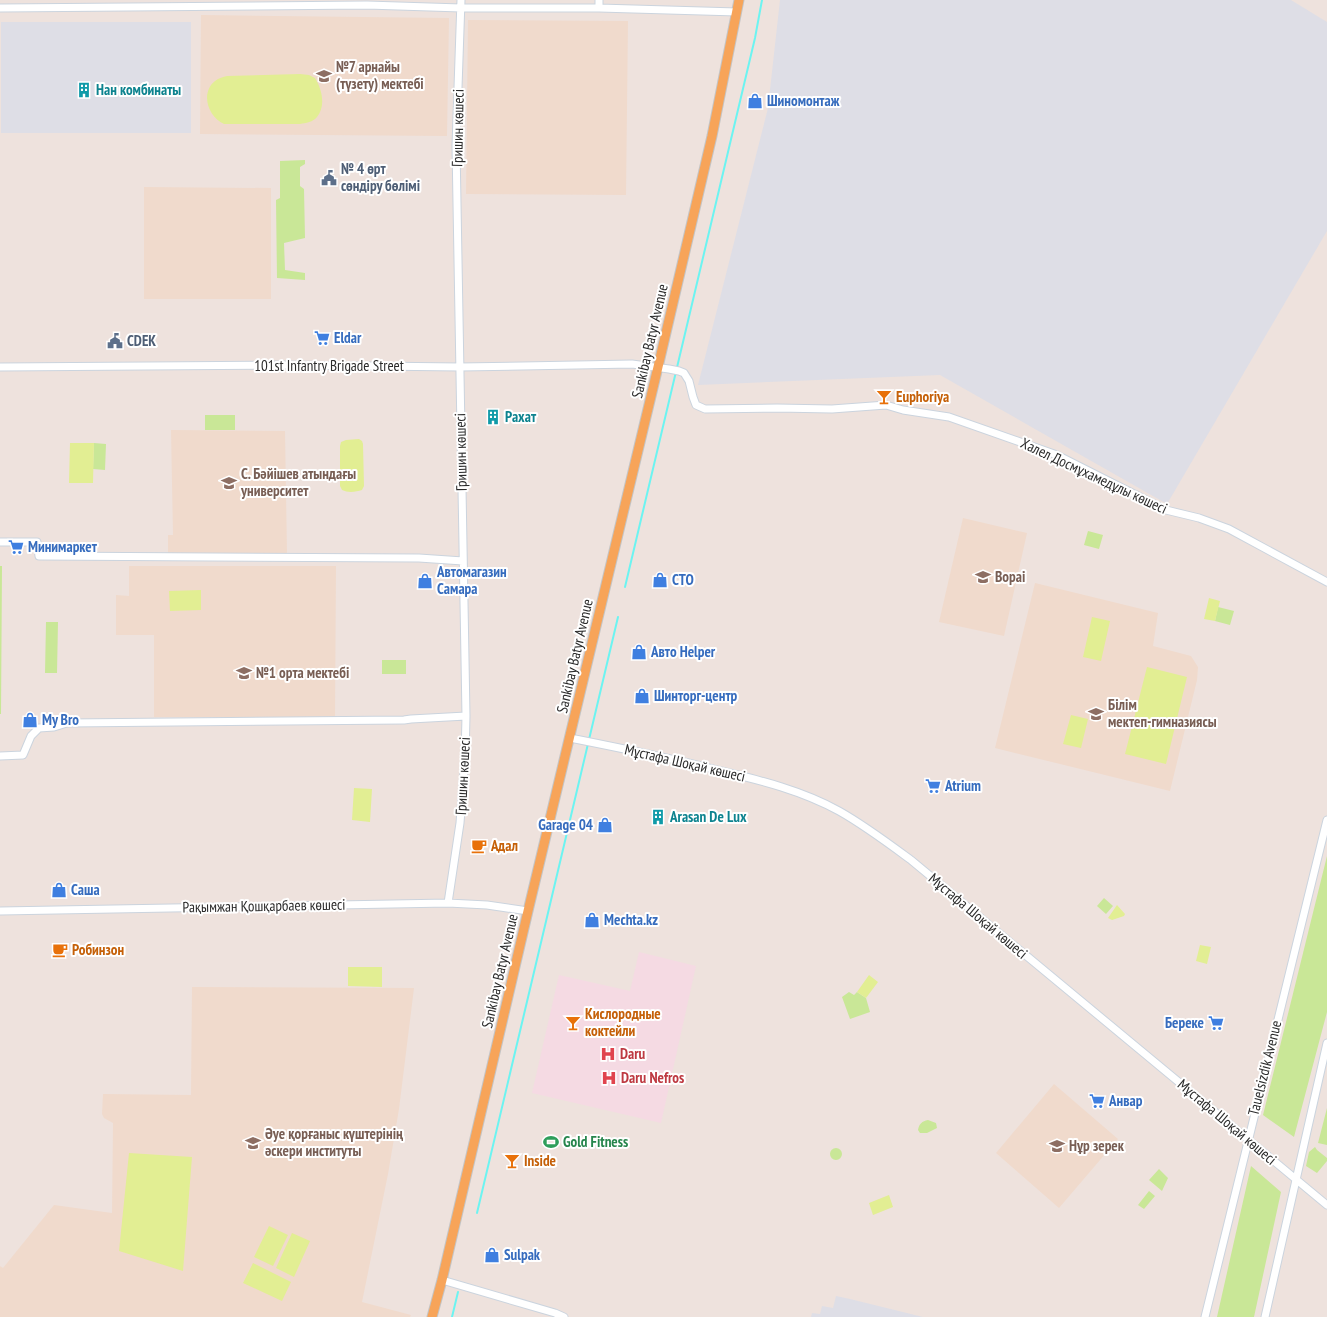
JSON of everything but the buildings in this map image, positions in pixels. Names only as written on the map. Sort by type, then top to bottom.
[{"type":"main road","name":"Sankibay Batyr Avenue","points":[[432,1317],[712,136],[739,0]]},
{"type":"street","name":"Гришин көшесі","points":[[448,903],[460,823],[465,758],[466,716],[456,146],[461,0]]},
{"type":"street","points":[[599,0],[599,8]]},
{"type":"street","points":[[0,8],[84,3],[367,2],[461,8],[599,8],[736,12]]},
{"type":"street","name":"101st Infantry Brigade Street","points":[[0,367],[284,365],[460,367],[632,364],[658,367]]},
{"type":"street","name":"Халел Досмұхамедұлы көшесі","points":[[658,367],[684,373],[689,381],[696,405],[705,409],[832,409],[886,405],[903,410],[949,417],[1057,455],[1166,510],[1198,518],[1229,529],[1327,582]]},
{"type":"street","points":[[0,542],[37,542],[39,556],[419,558],[463,561]]},
{"type":"street","points":[[0,756],[23,755],[31,736],[39,728],[54,727],[67,723],[404,720],[411,718],[466,716]]},
{"type":"street","name":"Мұстафа Шоқай көшесі","points":[[570,738],[687,762],[758,780],[800,794],[838,810],[911,860],[1092,1012],[1327,1205]]},
{"type":"street","name":"Tauelsizdik Avenue","points":[[1205,1317],[1327,820]]},
{"type":"street","name":"Рақымжан Қошқарбаев көшесі","points":[[0,911],[448,903],[487,905],[528,911]]},
{"type":"street","points":[[1265,1317],[1327,1043]]},
{"type":"street","points":[[442,1280],[548,1310],[564,1317]]},
{"type":"shaded area","points":[[780,0],[1291,0],[1327,22],[1327,231],[1167,504],[940,375],[698,385],[768,108]]},
{"type":"shaded area","name":"№7 арнайы (түзету) мектебі","points":[[201,15],[449,18],[447,136],[200,134]]},
{"type":"shaded area","points":[[468,20],[628,21],[626,195],[466,194]]},
{"type":"shaded area","points":[[1,22],[191,22],[191,133],[1,133]]},
{"type":"shaded area","points":[[144,187],[271,188],[271,299],[144,299]]},
{"type":"shaded area","name":"С. Бәйішев атындағы университет","points":[[171,430],[285,431],[287,554],[168,553],[168,535],[173,535]]},
{"type":"shaded area","name":"Bopai","points":[[963,518],[1027,533],[1004,636],[939,622]]},
{"type":"shaded area","name":"№1 орта мектебі","points":[[129,566],[336,566],[335,717],[154,717],[154,635],[116,635],[116,595],[129,596]]},
{"type":"shaded area","name":"Білім мектеп-гимназиясы","points":[[1035,583],[1158,613],[1153,646],[1191,656],[1198,667],[1197,680],[1170,791],[995,748]]},
{"type":"shaded area","name":"Daru","points":[[639,952],[696,966],[661,1123],[532,1093],[559,975],[630,991]]},
{"type":"shaded area","name":"Әуе қорғаныс күштерінің әскери институты","points":[[192,987],[414,988],[399,1109],[388,1174],[362,1302],[411,1315],[410,1317],[0,1317],[0,1266],[3,1268],[54,1205],[112,1213],[113,1123],[104,1118],[102,1114],[103,1094],[191,1095]]},
{"type":"shaded area","name":"Нұр зерек","points":[[1054,1084],[1118,1139],[1059,1208],[996,1153]]},
{"type":"shaded area","points":[[836,1296],[923,1317],[811,1317],[812,1313],[820,1314],[822,1306],[833,1308]]},
{"type":"green space","points":[[300,74],[309,75],[315,78],[321,92],[322,103],[320,113],[314,120],[309,122],[300,124],[224,124],[218,121],[210,110],[207,98],[210,86],[222,77]]},
{"type":"green space","points":[[305,160],[305,164],[300,167],[300,186],[304,189],[305,238],[284,243],[285,270],[305,273],[305,280],[277,278],[276,200],[280,198],[280,161]]},
{"type":"green space","points":[[205,415],[235,415],[235,430],[205,430]]},
{"type":"green space","points":[[359,439],[363,444],[364,486],[360,491],[347,492],[342,490],[340,486],[340,446],[341,442],[346,440]]},
{"type":"green space","points":[[70,443],[94,443],[93,483],[69,483]]},
{"type":"green space","points":[[94,443],[106,444],[105,470],[93,469]]},
{"type":"green space","points":[[1088,531],[1103,535],[1099,549],[1084,545]]},
{"type":"green space","points":[[0,566],[2,566],[1,714],[0,714]]},
{"type":"green space","points":[[201,590],[201,610],[170,611],[169,591]]},
{"type":"green space","points":[[1209,598],[1220,601],[1215,621],[1204,619]]},
{"type":"green space","points":[[1218,607],[1234,611],[1230,625],[1215,621]]},
{"type":"green space","points":[[1092,617],[1110,621],[1101,661],[1083,657]]},
{"type":"green space","points":[[46,622],[58,622],[57,673],[45,673]]},
{"type":"green space","points":[[382,660],[406,660],[406,674],[382,674]]},
{"type":"green space","points":[[1147,667],[1187,677],[1166,764],[1125,754]]},
{"type":"green space","points":[[1071,715],[1088,719],[1081,748],[1063,744]]},
{"type":"green space","points":[[354,788],[372,789],[370,822],[352,820]]},
{"type":"green space","points":[[1327,856],[1327,1012],[1294,1137],[1263,1115]]},
{"type":"green space","points":[[1104,898],[1113,906],[1106,914],[1097,906]]},
{"type":"green space","points":[[1117,905],[1125,914],[1124,916],[1112,920],[1108,918]]},
{"type":"green space","points":[[1200,945],[1211,947],[1207,964],[1196,961]]},
{"type":"green space","points":[[348,967],[382,967],[382,987],[348,986]]},
{"type":"green space","points":[[869,975],[878,982],[866,998],[857,992]]},
{"type":"green space","points":[[849,992],[854,995],[857,992],[866,998],[870,1012],[850,1019],[842,997]]},
{"type":"green space","points":[[1327,1108],[1327,1145],[1318,1143]]},
{"type":"green space","points":[[928,1120],[936,1123],[937,1128],[927,1133],[920,1133],[918,1130],[920,1124]]},
{"type":"green space","points":[[1315,1147],[1327,1158],[1327,1161],[1317,1173],[1306,1166],[1309,1152]]},
{"type":"green space","points":[[836,1148],[840,1150],[842,1154],[840,1158],[836,1160],[832,1158],[830,1154],[832,1150]]},
{"type":"green space","points":[[129,1153],[192,1157],[183,1271],[119,1251]]},
{"type":"green space","points":[[1251,1166],[1281,1192],[1254,1317],[1217,1317]]},
{"type":"green space","points":[[1159,1169],[1168,1178],[1162,1191],[1149,1180]]},
{"type":"green space","points":[[1149,1191],[1155,1196],[1144,1209],[1138,1205]]},
{"type":"green space","points":[[889,1195],[893,1207],[873,1215],[869,1203]]},
{"type":"green space","points":[[269,1226],[288,1235],[273,1266],[254,1257]]},
{"type":"green space","points":[[292,1233],[310,1241],[294,1277],[276,1268]]},
{"type":"green space","points":[[253,1263],[291,1282],[282,1301],[243,1283]]},
{"type":"waterway","points":[[625,587],[755,38],[762,0]]},
{"type":"waterway","points":[[477,1213],[618,617]]},
{"type":"waterway","points":[[452,1317],[458,1292]]},
{"type":"place","name":"№7 арнайы (түзету) мектебі","points":[[324,76]]},
{"type":"place","name":"Нан комбинаты","points":[[84,90]]},
{"type":"place","name":"Шиномонтаж","points":[[755,101]]},
{"type":"place","name":"№ 4 өрт сөндіру бөлімі","points":[[329,178]]},
{"type":"place","name":"Eldar","points":[[322,338]]},
{"type":"place","name":"CDEK","points":[[115,341]]},
{"type":"place","name":"Euphoriya","points":[[884,397]]},
{"type":"place","name":"Рахат","points":[[493,417]]},
{"type":"place","name":"С. Бәйішев атындағы университет","points":[[229,483]]},
{"type":"place","name":"Минимаркет","points":[[16,547]]},
{"type":"place","name":"Bopai","points":[[983,577]]},
{"type":"place","name":"СТО","points":[[660,580]]},
{"type":"place","name":"Автомагазин Самара","points":[[425,581]]},
{"type":"place","name":"Авто Helper","points":[[639,652]]},
{"type":"place","name":"№1 орта мектебі","points":[[244,673]]},
{"type":"place","name":"Шинторг-центр","points":[[642,696]]},
{"type":"place","name":"Білім мектеп-гимназиясы","points":[[1096,714]]},
{"type":"place","name":"My Bro","points":[[30,720]]},
{"type":"place","name":"Atrium","points":[[933,786]]},
{"type":"place","name":"Arasan De Lux","points":[[658,817]]},
{"type":"place","name":"Garage 04","points":[[605,825]]},
{"type":"place","name":"Адал","points":[[479,846]]},
{"type":"place","name":"Саша","points":[[59,890]]},
{"type":"place","name":"Mechta.kz","points":[[592,920]]},
{"type":"place","name":"Робинзон","points":[[60,950]]},
{"type":"place","name":"Кислородные коктейли","points":[[573,1023]]},
{"type":"place","name":"Береке","points":[[1216,1023]]},
{"type":"place","name":"Daru","points":[[608,1054]]},
{"type":"place","name":"Daru Nefros","points":[[609,1078]]},
{"type":"place","name":"Анвар","points":[[1097,1101]]},
{"type":"place","name":"Gold Fitness","points":[[551,1142]]},
{"type":"place","name":"Әуе қорғаныс күштерінің әскери институты","points":[[253,1143]]},
{"type":"place","name":"Нұр зерек","points":[[1057,1146]]},
{"type":"place","name":"Inside","points":[[512,1161]]},
{"type":"place","name":"Sulpak","points":[[492,1255]]}]
